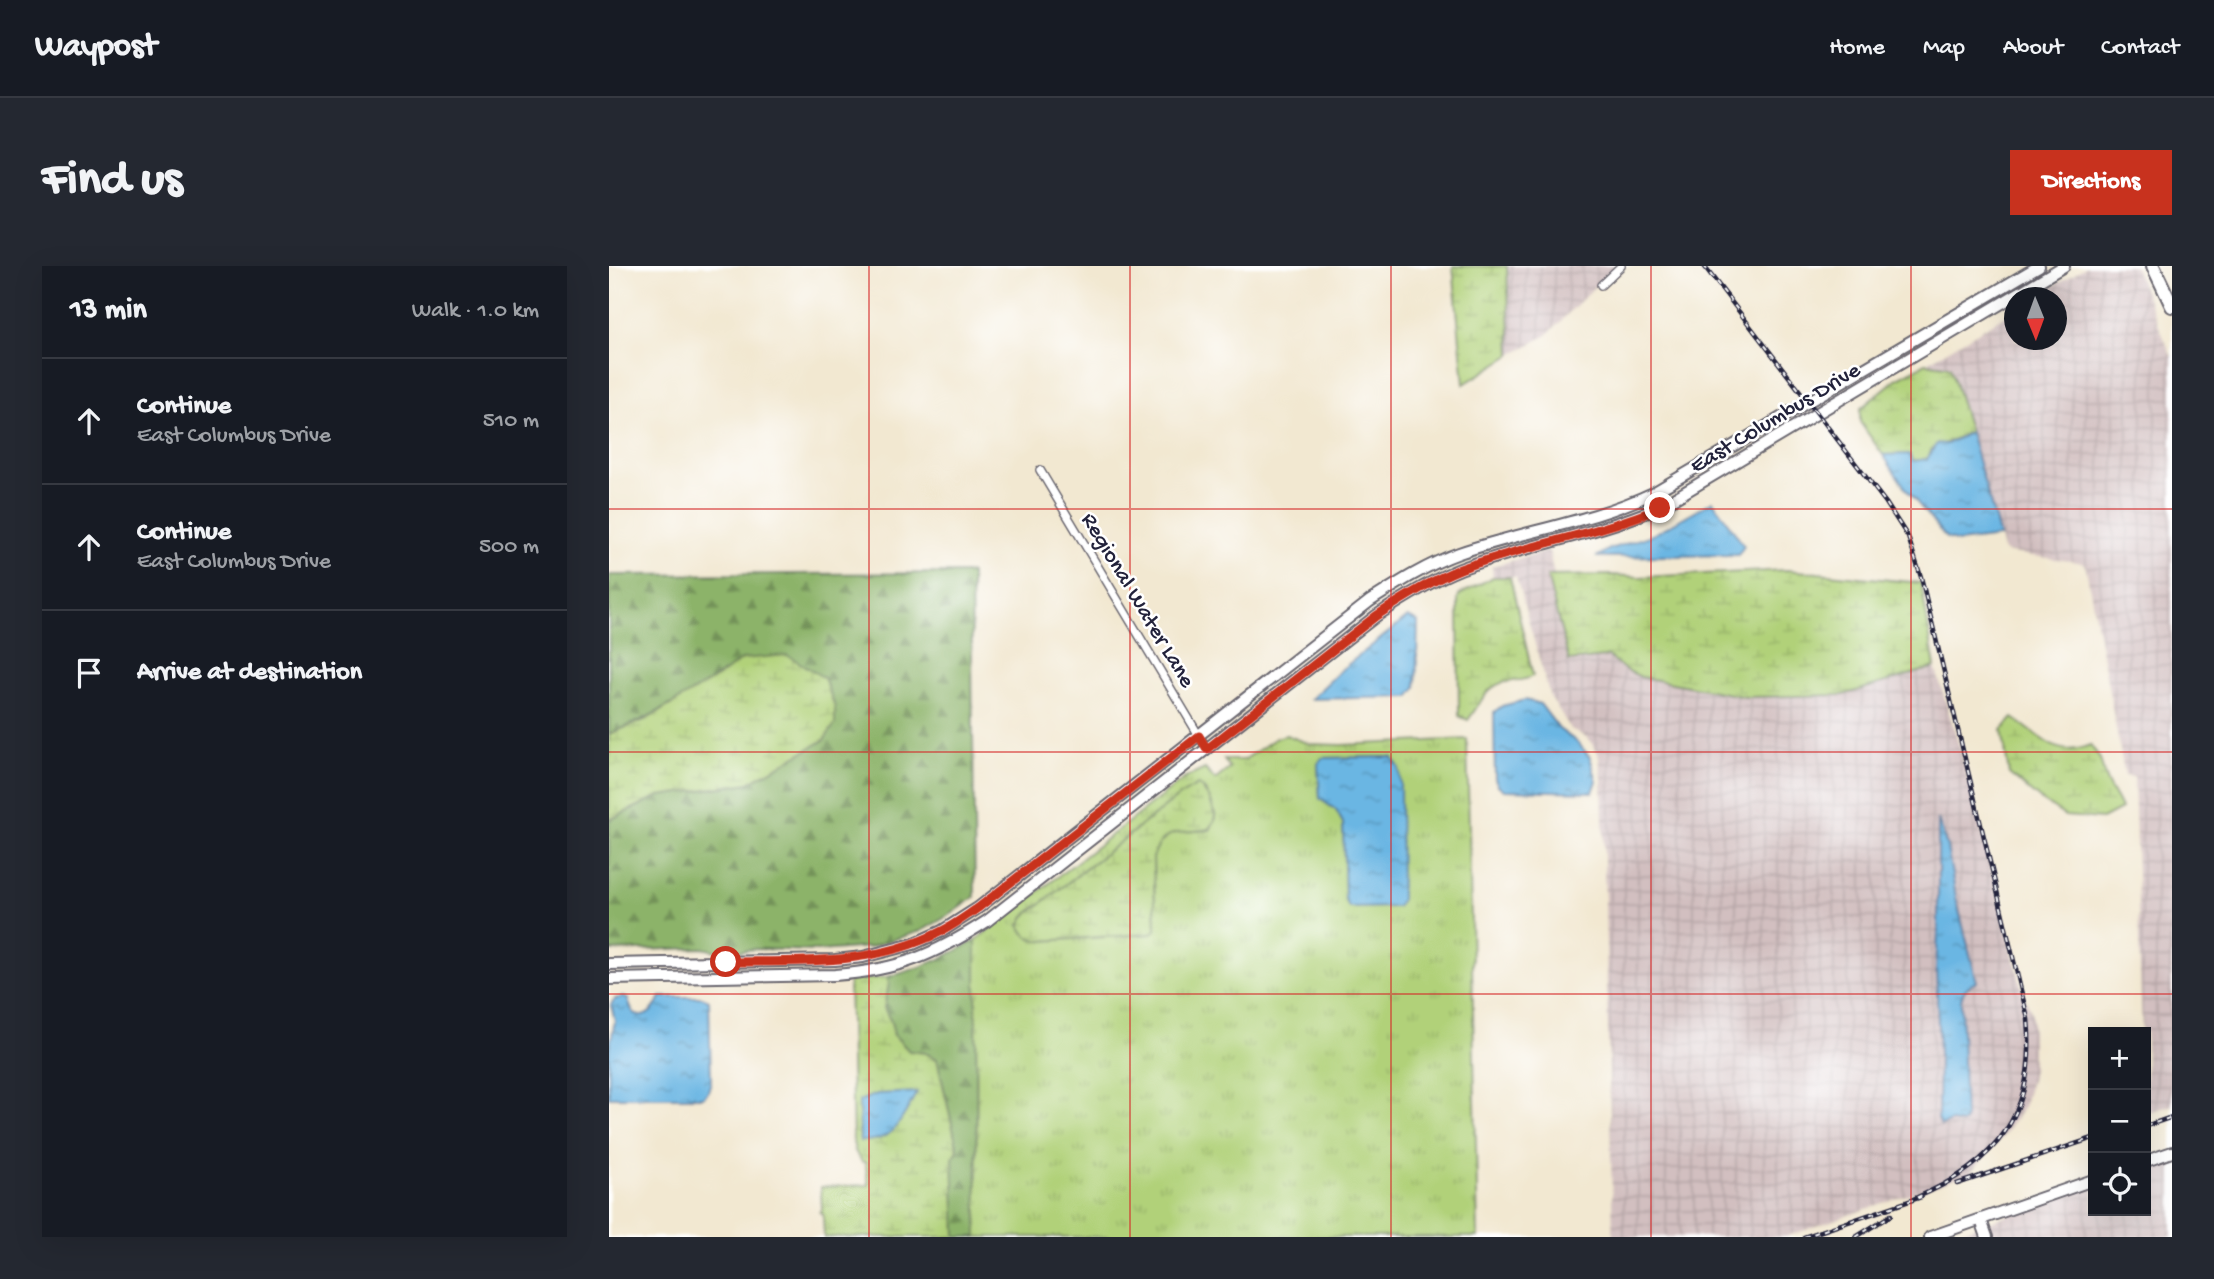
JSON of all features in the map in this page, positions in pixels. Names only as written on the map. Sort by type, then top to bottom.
[{"type":"main road","points":[[2153,266],[2172,306]]},
{"type":"street","points":[[1601,285],[1621,266]]},
{"type":"street","name":"East Columbus Drive","points":[[609,964],[835,960],[890,951],[943,931],[978,908],[1397,583],[1457,554],[1601,514],[1653,493],[2039,266]]},
{"type":"street","name":"East Columbus Drive","points":[[609,979],[841,975],[866,972],[918,959],[948,946],[987,921],[1365,624],[1402,598],[1460,569],[1604,529],[1660,508],[2064,266]]},
{"type":"street","points":[[1949,319],[1957,332]]},
{"type":"street","name":"Regional Water Lane","points":[[1040,470],[1207,749]]},
{"type":"street","points":[[1514,537],[1519,552]]},
{"type":"street","points":[[2151,1159],[2172,1152]]},
{"type":"street","points":[[1930,1237],[2088,1182]]},
{"type":"street","points":[[1981,1220],[1987,1237]]},
{"type":"shaded area","points":[[1507,266],[1615,266],[1547,335],[1511,355]]},
{"type":"shaded area","points":[[2087,266],[2134,266],[2172,357],[2172,1105],[2151,1111],[2151,1027],[2142,1027],[2134,777],[2125,776],[2085,563],[2004,552],[1950,368],[1926,363],[2004,316],[2004,350],[2067,350],[2067,287],[2052,287]]},
{"type":"shaded area","points":[[1549,551],[1554,576],[1547,577],[1569,661],[1607,654],[1624,669],[1641,677],[1843,695],[1935,667],[1959,745],[2023,993],[2032,1014],[2032,1077],[2023,1107],[2005,1134],[1970,1173],[1785,1237],[1613,1237],[1602,777],[1598,753],[1588,738],[1571,729],[1550,697],[1516,577],[1493,577],[1492,566]],"holes":[[[1938,820],[1947,847],[1957,902],[1977,981],[1967,987],[1961,1001],[1965,1120],[1962,1124],[1938,1119]]]},
{"type":"shaded area","points":[[2172,1156],[2172,1237],[1991,1237],[1986,1223],[2088,1186],[2088,1216],[2151,1216],[2151,1164]]},
{"type":"shaded area","points":[[1979,1225],[1983,1237],[1943,1237]]},
{"type":"green space","points":[[1453,266],[1507,266],[1511,355],[1464,384]]},
{"type":"green space","points":[[1926,363],[1950,367],[1970,432],[1931,450],[1928,459],[1912,461],[1909,454],[1883,455],[1860,422],[1860,409],[1896,379]]},
{"type":"green space","points":[[1787,570],[1921,583],[1935,667],[1843,695],[1746,697],[1641,677],[1624,669],[1607,655],[1569,661],[1547,576],[1639,577]]},
{"type":"green space","points":[[971,573],[975,897],[921,931],[870,947],[818,951],[756,949],[725,953],[702,948],[609,951],[609,820],[659,796],[748,783],[824,740],[743,659],[678,701],[609,734],[609,575]]},
{"type":"green space","points":[[1493,577],[1510,577],[1533,676],[1493,687],[1468,720],[1459,716],[1458,599],[1459,595]]},
{"type":"green space","points":[[787,655],[824,678],[835,707],[835,724],[824,740],[748,783],[659,796],[609,820],[609,734],[647,719],[743,659]]},
{"type":"green space","points":[[2013,718],[2058,748],[2078,749],[2090,745],[2099,758],[2106,781],[2121,809],[2102,819],[2065,816],[2009,774],[2002,730]]},
{"type":"green space","points":[[1286,735],[1310,744],[1342,745],[1467,739],[1478,1237],[977,1237],[976,940],[1185,778],[1205,769],[1215,780],[1230,768],[1224,760],[1244,760],[1276,738]],"holes":[[[1323,758],[1394,759],[1398,906],[1349,908],[1345,899],[1343,823],[1336,810],[1320,799],[1318,764]],[[1198,785],[1208,795],[1216,818],[1210,830],[1175,833],[1168,836],[1157,848],[1153,858],[1156,930],[1151,934],[1042,941],[1026,935],[1020,925],[1025,916],[1179,796]]]},
{"type":"green space","points":[[1198,784],[1209,797],[1216,818],[1210,829],[1168,838],[1157,849],[1153,858],[1156,930],[1151,934],[1042,941],[1026,935],[1020,925],[1025,916]]},
{"type":"green space","points":[[976,940],[977,1237],[956,1237],[952,1158],[958,1150],[937,1059],[925,1053],[909,1051],[894,1035],[884,1009],[889,983],[887,977],[933,962]]},
{"type":"green space","points":[[887,977],[889,983],[884,1008],[894,1035],[909,1051],[925,1053],[937,1059],[958,1150],[953,1158],[956,1237],[824,1237],[823,1214],[820,1212],[821,1187],[869,1185],[865,1162],[862,1162],[855,1151],[853,1142],[849,981]]},
{"type":"water","points":[[1970,432],[2000,537],[1958,542],[1946,538],[1906,489],[1883,455],[1909,454],[1913,461],[1927,459],[1937,443],[1947,444]]},
{"type":"water","points":[[1713,501],[1744,546],[1738,555],[1596,557],[1610,549],[1652,535]]},
{"type":"water","points":[[1408,617],[1418,622],[1416,688],[1409,697],[1311,699],[1341,670]]},
{"type":"water","points":[[1525,700],[1540,704],[1559,729],[1577,742],[1590,757],[1597,781],[1593,792],[1504,790],[1498,785],[1495,779],[1494,712],[1502,706]]},
{"type":"water","points":[[1392,757],[1399,767],[1400,783],[1401,901],[1395,907],[1349,908],[1345,899],[1343,823],[1336,810],[1320,799],[1318,764],[1322,758]]},
{"type":"water","points":[[1938,819],[1947,847],[1957,902],[1977,982],[1966,989],[1961,1001],[1965,1120],[1962,1124],[1951,1122],[1941,1126],[1938,1119],[1936,968]]},
{"type":"water","points":[[661,997],[702,997],[709,1000],[711,1081],[708,1092],[703,1097],[609,1097],[609,1049],[615,1021],[611,1004],[615,999],[628,999],[634,1013],[639,1016],[653,1009]]},
{"type":"water","points":[[917,1092],[890,1133],[882,1138],[860,1141],[859,1101],[877,1094]]},
{"type":"railway","points":[[1704,266],[1886,503],[1908,537],[1921,577],[2028,1019],[2026,1082],[2018,1108],[2005,1131],[1989,1151],[1968,1169],[1913,1199]]},
{"type":"railway","points":[[2151,1124],[2172,1117]]},
{"type":"railway","points":[[1957,1184],[2088,1140]]},
{"type":"railway","points":[[1804,1237],[1921,1197]]},
{"type":"railway","points":[[1856,1237],[1891,1215]]},
{"type":"route","points":[[726,962],[863,957],[913,944],[943,931],[978,908],[1199,736],[1207,749],[1402,598],[1460,569],[1604,529],[1660,508]]}]
